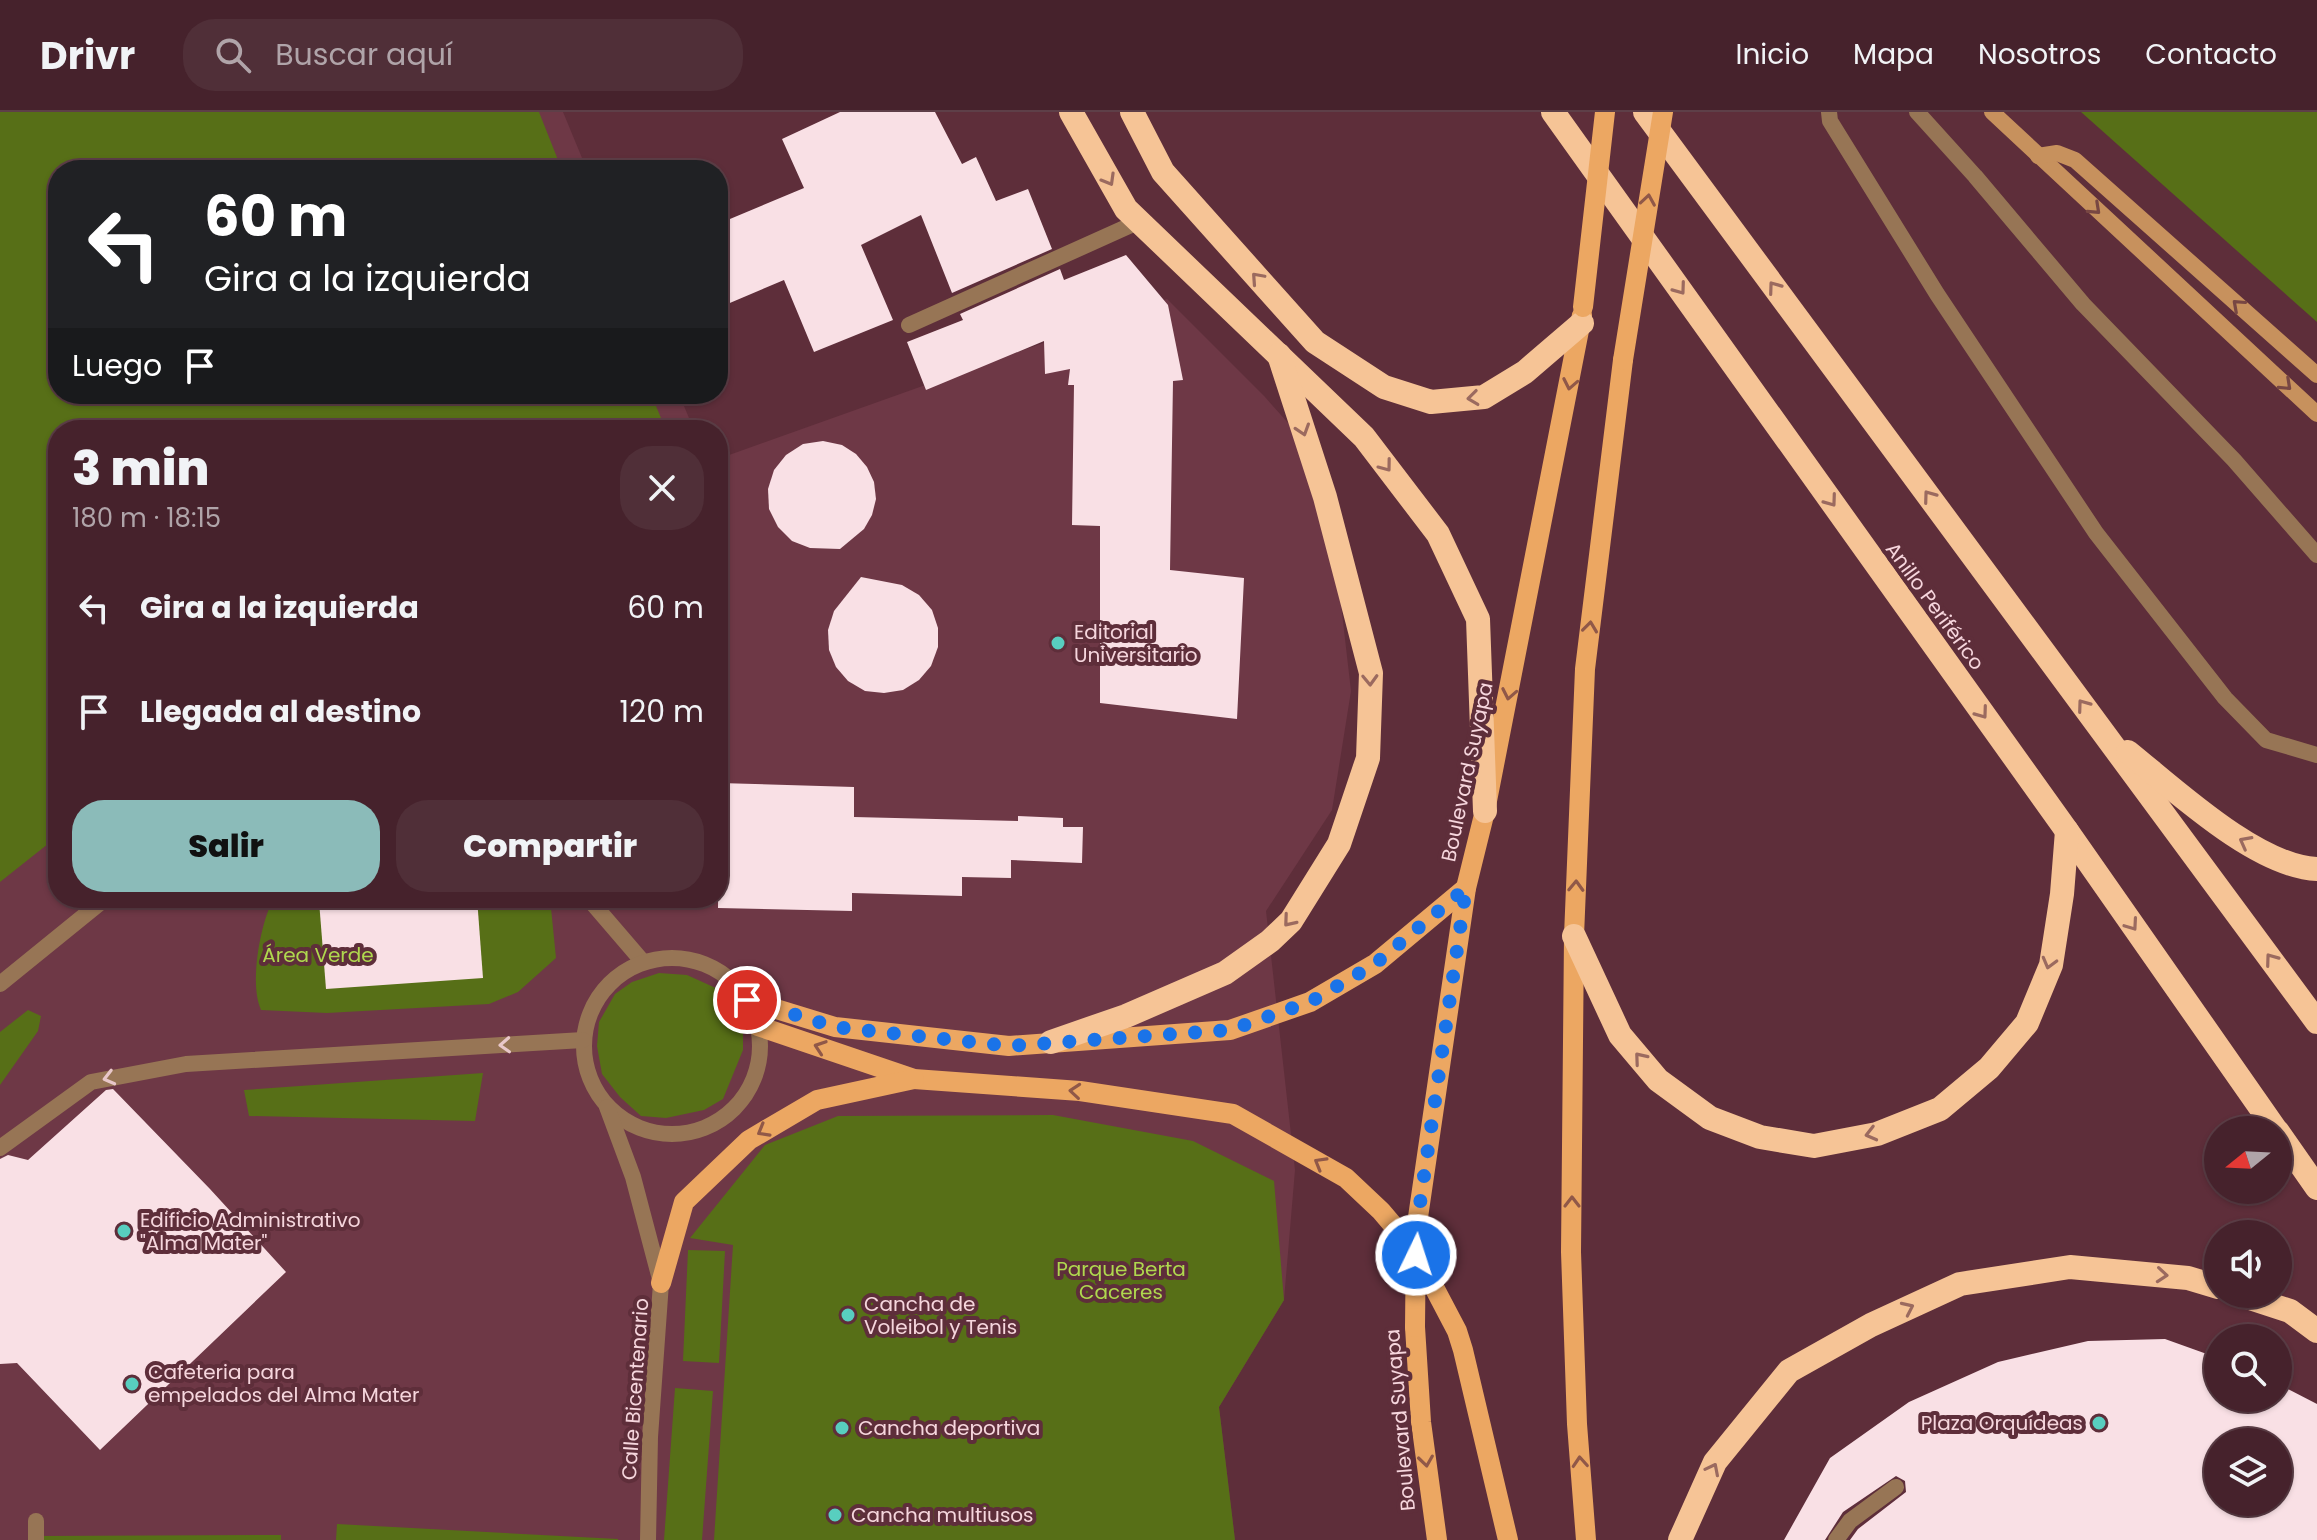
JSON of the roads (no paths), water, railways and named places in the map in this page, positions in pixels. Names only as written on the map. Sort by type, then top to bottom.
[{"type":"highway","points":[[1071,112],[1126,209],[1364,437],[1438,534],[1478,619],[1485,811]]},
{"type":"highway","points":[[1132,112],[1163,172],[1315,342],[1384,387],[1431,402],[1484,397],[1525,372],[1582,315]]},
{"type":"highway","name":"Anillo Periférico","points":[[1553,112],[2067,831],[2266,1116]]},
{"type":"highway","points":[[1645,112],[2317,1022]]},
{"type":"highway","points":[[1051,1042],[1126,1016],[1225,973],[1270,941],[1291,921],[1339,844],[1368,758],[1371,673],[1325,497],[1279,355]]},
{"type":"highway","points":[[2103,732],[2240,841],[2303,868],[2317,869]]},
{"type":"highway","points":[[1574,936],[1620,1035],[1658,1080],[1710,1118],[1760,1137],[1814,1146],[1877,1134],[1940,1109],[1989,1068],[2027,1023],[2051,965],[2062,894],[2067,831]]},
{"type":"highway","name":"Anillo Periférico","points":[[2292,1152],[2317,1188]]},
{"type":"highway","points":[[1680,1540],[1715,1462],[1789,1371],[1871,1325],[1960,1284],[2070,1267],[2188,1278],[2204,1283]]},
{"type":"highway","points":[[2281,1308],[2317,1331]]},
{"type":"main road","name":"Boulevard Suyapa","points":[[1437,1540],[1421,1422],[1415,1327],[1416,1231],[1466,888],[1485,811],[1582,315],[1605,112]]},
{"type":"main road","points":[[1586,1540],[1577,1424],[1571,1252],[1574,936],[1585,669],[1623,360],[1663,112]]},
{"type":"main road","points":[[747,1000],[835,1027],[1009,1046],[1230,1030],[1299,1006],[1375,964],[1466,888]]},
{"type":"main road","points":[[758,1026],[914,1079],[1080,1091],[1233,1114],[1346,1178],[1381,1211],[1415,1251],[1457,1331],[1508,1540]]},
{"type":"main road","points":[[661,1283],[684,1202],[749,1140],[817,1100],[914,1079]]},
{"type":"street","points":[[1829,112],[1830,121],[1937,294],[2096,533],[2225,698],[2266,740],[2317,755]]},
{"type":"street","points":[[1917,112],[2083,304],[2234,460],[2317,555]]},
{"type":"street","points":[[1992,112],[2317,414]]},
{"type":"street","points":[[2038,156],[2057,153],[2075,160],[2317,375]]},
{"type":"street","points":[[909,325],[1140,221]]},
{"type":"street","points":[[0,984],[94,908]]},
{"type":"street","points":[[597,908],[643,962]]},
{"type":"street","points":[[672,957],[702,962],[728,977],[747,1000],[758,1026],[760,1059],[750,1090],[729,1115],[700,1131],[668,1135],[634,1127],[606,1106],[588,1076],[583,1040],[588,1016],[600,994],[616,976],[643,962],[672,957]]},
{"type":"street","points":[[0,1148],[91,1082],[186,1064],[583,1040]]},
{"type":"street","name":"Calle Bicentenario","points":[[606,1106],[633,1177],[661,1283],[650,1437],[648,1540]]},
{"type":"street","points":[[1836,1540],[1850,1521],[1896,1487]]},
{"type":"street","points":[[36,1521],[36,1540]]},
{"type":"place","name":"Editorial Universitario","points":[[1058,643]]},
{"type":"place","name":"Edificio Administrativo \"Alma Mater\"","points":[[124,1231]]},
{"type":"place","name":"Cancha de Voleibol y Tenis","points":[[848,1315]]},
{"type":"place","name":"Cafeteria para empelados del Alma Mater","points":[[132,1384]]},
{"type":"place","name":"Plaza Orquídeas","points":[[2099,1423]]},
{"type":"place","name":"Cancha deportiva","points":[[842,1428]]},
{"type":"place","name":"Cancha multiusos","points":[[835,1515]]},
{"type":"park label","name":"Área Verde","points":[[318,955]]},
{"type":"park label","name":"Parque Berta Caceres","points":[[1121,1280]]}]
